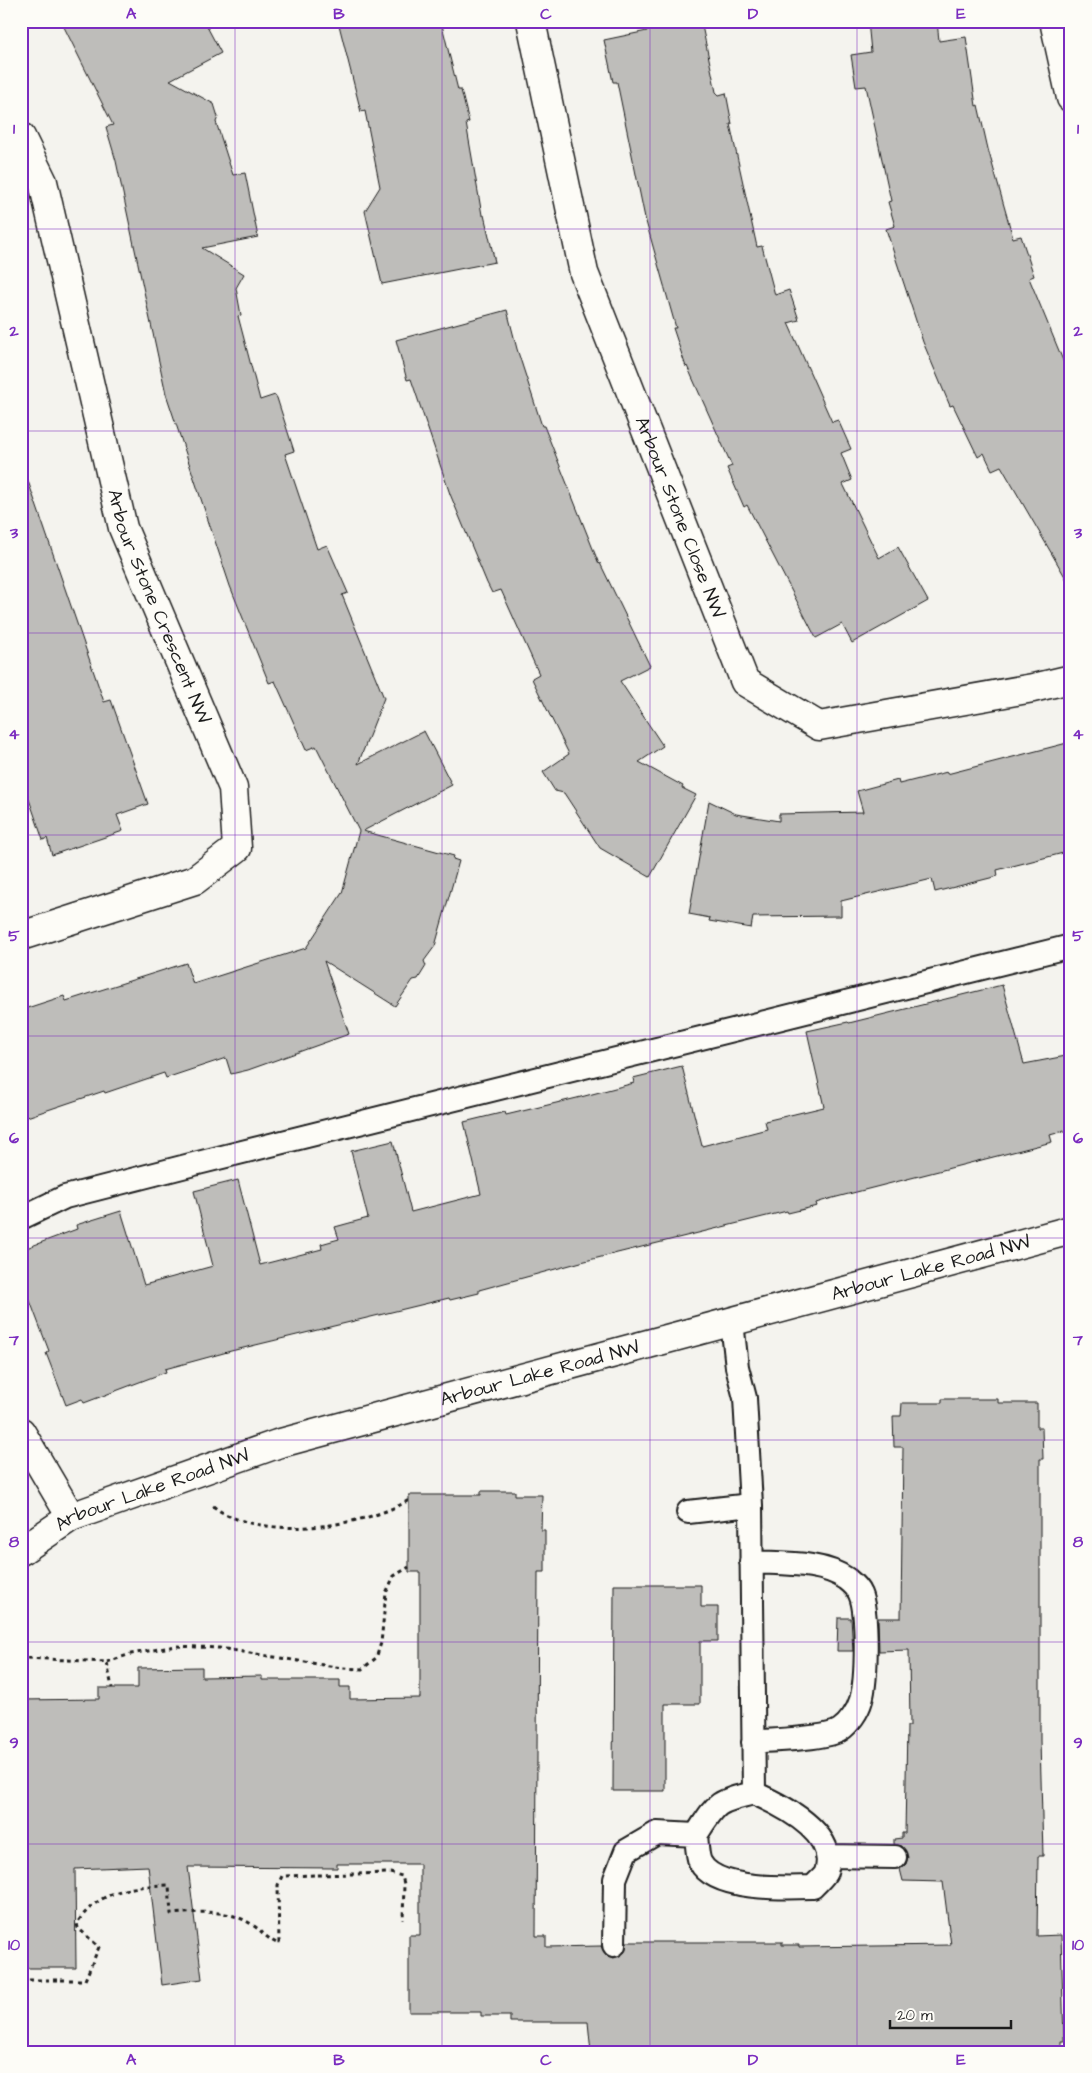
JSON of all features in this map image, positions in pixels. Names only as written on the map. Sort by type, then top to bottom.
[{"type":"street","name":"Arbour Stone Close NW","points":[[531,21],[584,273],[746,682],[819,726],[1033,688],[1071,678]]},
{"type":"street","points":[[1054,21],[1071,98]]},
{"type":"street","name":"Arbour Stone Crescent NW","points":[[21,137],[43,182],[123,528],[233,788],[236,848],[195,880],[21,936]]},
{"type":"street","name":"Arbour Lake Road NW","points":[[21,1551],[71,1517],[277,1444],[1071,1230]]},
{"type":"street","points":[[21,1432],[71,1517]]},
{"type":"lane","points":[[21,1218],[65,1197],[1071,946]]},
{"type":"lane","points":[[732,1322],[737,1367],[745,1398],[750,1505],[754,1793]]},
{"type":"lane","points":[[688,1512],[750,1505]]},
{"type":"lane","points":[[751,1562],[820,1568],[837,1573],[849,1580],[859,1592],[865,1612],[862,1699],[848,1724],[838,1732],[818,1736],[753,1742]]},
{"type":"lane","points":[[754,1793],[775,1803],[810,1827],[822,1840],[828,1856],[825,1873],[813,1886],[787,1888],[737,1884],[714,1875],[700,1862],[696,1835],[716,1806],[728,1799],[754,1793]]},
{"type":"lane","points":[[614,1945],[615,1879],[626,1851],[657,1833],[696,1835]]},
{"type":"lane","points":[[828,1856],[895,1858]]},
{"type":"path","points":[[213,1506],[230,1517],[254,1522],[288,1527],[317,1527],[356,1522],[391,1511],[409,1500]]},
{"type":"path","points":[[21,1662],[26,1658],[107,1662],[131,1654],[176,1646],[219,1648],[342,1668],[362,1669],[376,1658],[381,1643],[386,1593],[394,1576],[409,1567]]},
{"type":"path","points":[[107,1662],[112,1688]]},
{"type":"path","points":[[21,1980],[85,1980],[99,1947],[78,1928],[77,1923],[87,1908],[117,1892],[138,1886],[169,1884],[171,1914],[215,1911],[239,1917],[255,1926],[269,1940],[279,1944],[278,1885],[282,1876],[390,1873],[402,1876],[404,1884],[403,1920]]},
{"type":"building","points":[[61,21],[204,21],[221,53],[170,80],[214,104],[218,117],[216,122],[233,175],[245,173],[258,237],[202,248],[244,274],[236,288],[241,315],[238,316],[260,400],[275,395],[277,398],[294,451],[285,454],[317,549],[327,545],[348,593],[342,595],[384,698],[358,764],[424,731],[452,785],[363,831],[454,856],[453,859],[459,861],[435,946],[424,961],[426,966],[418,979],[413,980],[395,1006],[324,961],[349,1034],[248,1070],[231,1074],[226,1058],[166,1078],[164,1073],[21,1119],[21,1050],[26,1049],[21,1037],[21,1010],[64,996],[66,1001],[186,963],[193,984],[306,948],[342,893],[359,831],[316,746],[306,750],[275,681],[269,683],[230,586],[166,394],[116,161],[106,127],[113,125]]},
{"type":"building","points":[[338,21],[441,21],[458,90],[461,90],[469,122],[466,123],[482,215],[484,215],[495,262],[382,284],[365,211],[380,187],[365,111],[361,112]]},
{"type":"building","points":[[644,21],[701,21],[716,92],[719,95],[726,93],[732,124],[730,124],[757,247],[762,246],[775,295],[789,290],[799,320],[788,323],[832,422],[838,420],[851,449],[841,453],[852,480],[843,484],[879,558],[898,547],[928,601],[852,643],[842,624],[816,638],[747,505],[744,507],[727,468],[732,466],[686,367],[673,328],[676,328],[645,218],[617,82],[613,82],[604,40],[647,31]]},
{"type":"building","points":[[868,21],[937,21],[939,41],[966,37],[976,106],[978,105],[988,149],[1013,238],[1021,236],[1034,276],[1029,278],[1071,380],[1071,587],[1001,466],[992,470],[984,453],[978,457],[953,405],[950,406],[923,342],[886,229],[895,226],[888,202],[891,201],[866,86],[856,87],[851,55],[871,52]]},
{"type":"building","points":[[507,310],[517,349],[542,426],[544,426],[599,564],[650,666],[620,681],[663,746],[639,762],[696,795],[650,877],[600,848],[564,793],[555,791],[543,772],[569,754],[533,681],[532,678],[539,674],[501,590],[492,593],[487,583],[450,494],[411,379],[407,380],[396,340]]},
{"type":"building","points":[[27,478],[104,702],[111,700],[148,804],[117,815],[123,831],[52,855],[47,838],[43,840],[21,776],[21,479]]},
{"type":"building","points":[[1071,742],[1071,851],[997,870],[998,876],[935,892],[932,879],[841,901],[841,916],[753,917],[751,928],[709,921],[710,918],[689,914],[709,801],[736,814],[779,821],[779,814],[863,812],[857,791],[898,780],[899,784],[947,772],[947,774]]},
{"type":"building","points":[[1002,985],[1024,1064],[1071,1055],[1071,1129],[1050,1135],[1052,1142],[829,1199],[816,1203],[817,1206],[788,1213],[787,1211],[581,1262],[479,1290],[479,1293],[450,1300],[449,1298],[231,1351],[165,1369],[166,1372],[84,1403],[82,1399],[66,1405],[46,1353],[49,1351],[21,1277],[21,1250],[77,1229],[76,1225],[121,1211],[144,1285],[213,1266],[194,1191],[238,1180],[260,1265],[322,1249],[321,1244],[339,1239],[335,1227],[368,1218],[351,1151],[393,1141],[411,1212],[481,1194],[464,1122],[505,1112],[506,1115],[577,1098],[634,1083],[633,1078],[682,1066],[702,1146],[767,1129],[765,1121],[824,1107],[807,1031],[849,1023]]},
{"type":"building","points":[[942,1399],[998,1399],[998,1403],[1037,1403],[1037,1428],[1042,1428],[1043,1459],[1040,1459],[1040,1740],[1043,1856],[1038,1856],[1037,1936],[1061,1935],[1064,2041],[1061,2041],[1061,2052],[591,2052],[588,2022],[510,2022],[510,2016],[481,2016],[481,2012],[409,2012],[409,1935],[420,1935],[420,1864],[337,1864],[337,1868],[188,1867],[202,1979],[162,1985],[148,1866],[75,1869],[76,1968],[21,1968],[21,1700],[99,1699],[99,1688],[138,1688],[138,1668],[202,1667],[202,1677],[262,1676],[262,1680],[340,1680],[340,1687],[350,1687],[350,1699],[420,1698],[420,1572],[409,1572],[409,1495],[481,1495],[481,1491],[515,1491],[515,1495],[542,1495],[541,1530],[545,1530],[545,1572],[538,1572],[536,1936],[546,1936],[546,1947],[601,1946],[607,1956],[614,1958],[625,1952],[627,1942],[782,1942],[782,1945],[799,1945],[799,1947],[951,1945],[943,1882],[903,1881],[900,1869],[906,1864],[908,1857],[902,1846],[894,1844],[894,1839],[902,1838],[902,1833],[905,1833],[907,1726],[910,1726],[909,1650],[879,1651],[878,1618],[901,1618],[903,1447],[894,1447],[893,1416],[901,1416],[902,1403],[942,1403]]},
{"type":"building","points":[[614,1585],[701,1585],[701,1607],[718,1607],[718,1641],[700,1641],[700,1704],[665,1704],[665,1791],[613,1791]]},
{"type":"building","points":[[838,1618],[851,1618],[853,1651],[837,1651]]}]
